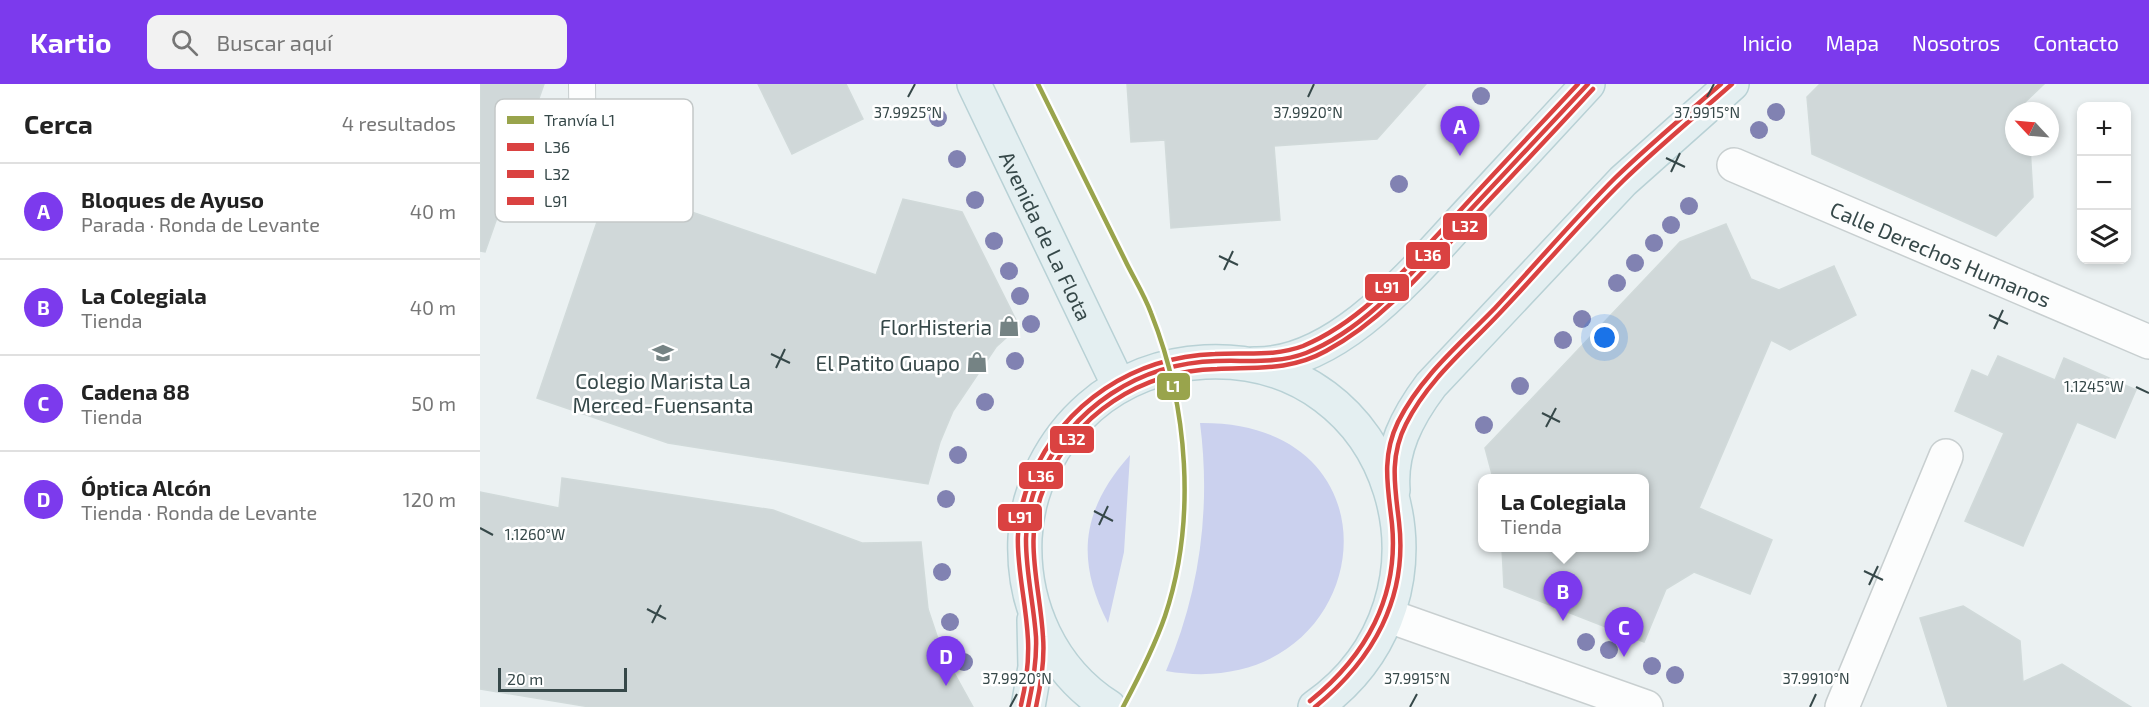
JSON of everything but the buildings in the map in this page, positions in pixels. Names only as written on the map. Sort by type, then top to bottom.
[{"type":"main road","name":"Avenida de La Flota","points":[[974,84],[1119,386]]},
{"type":"main road","points":[[1028,707],[1036,646],[1024,559],[1025,534],[1037,482],[1049,456],[1081,414],[1119,386],[1145,374],[1190,362],[1262,364],[1304,354],[1341,333],[1369,313],[1406,280],[1588,84]]},
{"type":"main road","points":[[1316,707],[1333,695],[1367,658],[1389,616],[1400,568],[1399,523],[1392,474],[1396,446],[1418,403],[1459,355],[1711,84]]},
{"type":"main road","points":[[1623,181],[1732,84]]},
{"type":"main road","points":[[1244,363],[1293,379],[1334,405],[1364,436],[1384,473],[1394,498]]},
{"type":"main road","points":[[1031,603],[1049,645],[1064,666],[1080,685],[1109,707]]},
{"type":"street","name":"Calle Derechos Humanos","points":[[1734,165],[2149,342]]},
{"type":"street","points":[[1842,707],[1946,456]]},
{"type":"street","points":[[1389,616],[1646,707]]},
{"type":"lane","points":[[582,84],[582,99]]},
{"type":"shaded area","points":[[1200,423],[1270,435],[1316,466],[1340,510],[1342,560],[1325,608],[1289,647],[1236,671],[1166,671],[1187,611],[1200,549],[1204,487]]},
{"type":"shaded area","points":[[1130,455],[1124,552],[1108,623],[1091,577],[1088,556],[1089,535],[1093,515],[1102,495]]},
{"type":"tram line","name":"L1","points":[[1038,84],[1148,306],[1164,349],[1180,424],[1184,463],[1184,502],[1182,541],[1175,579],[1156,640],[1123,707]]},
{"type":"transit line","name":"L91","points":[[1021,705],[1027,673],[1028,648],[1019,559],[1019,521],[1031,478],[1045,451],[1062,427],[1082,406],[1105,389],[1157,364],[1185,357],[1215,354],[1281,352],[1303,346],[1326,335],[1367,306],[1386,288],[1578,84]]},
{"type":"transit line","name":"L36","points":[[1028,707],[1034,672],[1036,637],[1027,558],[1027,519],[1039,479],[1053,453],[1070,430],[1111,394],[1135,380],[1161,370],[1217,361],[1284,359],[1306,353],[1350,329],[1407,278],[1588,84]]},
{"type":"transit line","name":"L91","points":[[1310,701],[1347,665],[1375,623],[1384,600],[1393,551],[1387,473],[1389,448],[1407,405],[1442,361],[1495,308],[1599,194],[1721,84]]},
{"type":"transit line","name":"L36","points":[[1315,707],[1354,669],[1369,648],[1392,602],[1398,576],[1400,550],[1395,460],[1406,424],[1425,393],[1607,197],[1732,84]]},
{"type":"transit line","name":"L32","points":[[1036,707],[1042,672],[1043,646],[1034,561],[1035,524],[1038,505],[1045,485],[1073,437],[1113,401],[1162,378],[1217,369],[1286,365],[1313,357],[1346,339],[1384,310],[1417,278],[1593,89]]},
{"type":"place","name":"Bloques de Ayuso","points":[[1460,156]]},
{"type":"place","name":"FlorHisteria","points":[[1009,326]]},
{"type":"place","name":"Colegio Marista La Merced-Fuensanta","points":[[663,353]]},
{"type":"place","name":"El Patito Guapo","points":[[977,362]]},
{"type":"place","name":"La Colegiala","points":[[1563,621]]},
{"type":"place","name":"Cadena 88","points":[[1624,657]]},
{"type":"place","name":"Óptica Alcón","points":[[946,686]]}]
